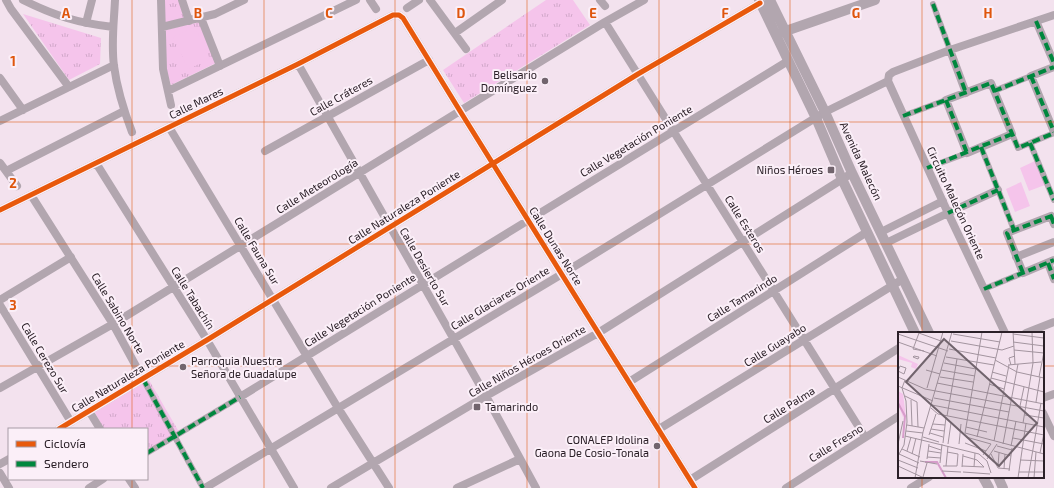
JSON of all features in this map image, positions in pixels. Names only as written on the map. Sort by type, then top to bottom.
[{"type":"street","points":[[6,0],[69,88]]},
{"type":"street","points":[[23,0],[54,15],[86,23],[113,27]]},
{"type":"street","points":[[86,23],[92,0]]},
{"type":"street","points":[[115,0],[113,27],[114,65],[124,111],[132,132]]},
{"type":"street","points":[[161,0],[164,69],[172,105]]},
{"type":"street","points":[[182,0],[189,21]]},
{"type":"street","points":[[162,27],[215,14],[244,0]]},
{"type":"street","points":[[168,91],[356,0]]},
{"type":"street","points":[[370,0],[376,9]]},
{"type":"street","points":[[407,8],[419,0]]},
{"type":"street","points":[[430,0],[466,49]]},
{"type":"street","points":[[455,33],[502,0]]},
{"type":"street","name":"Calle Meteorología","points":[[0,388],[113,324],[605,22],[644,0]]},
{"type":"street","points":[[775,35],[875,0]]},
{"type":"street","name":"Avenida Malecón","points":[[763,1],[785,31],[825,112],[852,173],[929,332]]},
{"type":"street","name":"Avenida Malecón","points":[[763,1],[775,35],[816,118],[842,179],[915,332]]},
{"type":"street","name":"Calle Naturaleza Poniente","points":[[61,428],[207,340],[638,74],[763,1]]},
{"type":"street","points":[[933,4],[966,92]]},
{"type":"street","name":"Calle Glaciares Oriente","points":[[204,488],[562,274],[825,112],[888,81],[893,72],[950,50],[1054,14]]},
{"type":"street","name":"Calle Mares","points":[[0,210],[298,64],[393,15],[399,15]]},
{"type":"street","name":"Calle Dunas Norte","points":[[399,15],[403,18],[695,488]]},
{"type":"street","points":[[201,18],[220,66]]},
{"type":"street","points":[[1036,21],[1054,63]]},
{"type":"street","name":"Calle Esteros","points":[[605,22],[865,437]]},
{"type":"street","name":"Calle Cráteres","points":[[265,151],[429,60]]},
{"type":"street","name":"Calle Vegetación Poniente","points":[[148,452],[788,61]]},
{"type":"street","name":"Calle Desierto Sur","points":[[298,64],[486,396],[536,488]]},
{"type":"street","points":[[0,121],[114,65]]},
{"type":"street","points":[[994,91],[1054,68]]},
{"type":"street","points":[[903,116],[991,83],[1018,148],[1054,133],[1031,76]]},
{"type":"street","points":[[0,78],[23,110]]},
{"type":"street","name":"Circuito Malecón Oriente","points":[[888,81],[1005,332]]},
{"type":"street","points":[[946,100],[967,153]]},
{"type":"street","points":[[6,171],[124,111]]},
{"type":"street","name":"Calle Fauna Sur","points":[[170,127],[338,408],[389,488]]},
{"type":"street","points":[[928,168],[1012,134]]},
{"type":"street","points":[[1030,143],[1054,200]]},
{"type":"street","points":[[981,147],[1014,230]]},
{"type":"street","points":[[0,163],[17,186]]},
{"type":"street","name":"Calle Tabachín","points":[[96,163],[207,340],[294,488]]},
{"type":"street","name":"Calle Niños Héroes Oriente","points":[[332,488],[486,396],[598,333],[852,173]]},
{"type":"street","points":[[886,244],[998,190]]},
{"type":"street","name":"Calle Sabino Norte","points":[[31,195],[72,257],[113,324],[204,488]]},
{"type":"street","points":[[881,232],[943,201]]},
{"type":"street","points":[[1023,273],[1006,233],[1053,218]]},
{"type":"street","name":"Calle Tamarindo","points":[[629,382],[867,232]]},
{"type":"street","points":[[1016,257],[1054,242]]},
{"type":"street","points":[[0,300],[72,257]]},
{"type":"street","points":[[984,289],[1051,262],[1054,279]]},
{"type":"street","name":"Calle Guayabo","points":[[659,429],[903,279]]},
{"type":"street","name":"Calle Cerezo Sur","points":[[0,305],[70,422]]},
{"type":"street","points":[[1029,332],[1054,322]]},
{"type":"street","name":"Calle Palma","points":[[690,480],[898,349]]},
{"type":"street","points":[[1044,398],[1054,394]]},
{"type":"street","points":[[89,411],[99,428]]},
{"type":"street","points":[[1044,415],[1054,436]]},
{"type":"street","name":"Calle Fresno","points":[[786,488],[898,417]]},
{"type":"street","points":[[457,488],[520,459]]},
{"type":"street","points":[[0,473],[9,488]]},
{"type":"street","points":[[911,488],[927,478]]},
{"type":"street","points":[[984,478],[989,488]]},
{"type":"street","points":[[998,478],[1003,488]]},
{"type":"street","points":[[89,488],[101,480]]},
{"type":"green space","points":[[164,0],[179,0],[185,19],[165,23]]},
{"type":"green space","points":[[546,0],[573,0],[590,25],[464,103],[443,70]]},
{"type":"green space","points":[[23,14],[101,38],[100,64],[69,80]]},
{"type":"green space","points":[[199,22],[216,63],[171,85],[166,69],[165,30]]},
{"type":"green space","points":[[195,27],[210,59],[188,69],[173,37]]},
{"type":"green space","points":[[1035,161],[1045,185],[1029,191],[1020,168]]},
{"type":"green space","points":[[1021,182],[1030,206],[1015,212],[1006,189]]},
{"type":"green space","points":[[149,380],[179,432],[148,450],[148,428],[103,428],[94,411]]},
{"type":"marked path","points":[[933,4],[966,93]]},
{"type":"marked path","points":[[1036,21],[1054,63]]},
{"type":"marked path","points":[[994,91],[1054,67]]},
{"type":"marked path","points":[[1031,76],[1054,132]]},
{"type":"marked path","points":[[903,116],[991,83],[1018,148],[1054,133]]},
{"type":"marked path","points":[[946,100],[967,153]]},
{"type":"marked path","points":[[927,168],[1012,134]]},
{"type":"marked path","points":[[1030,143],[1054,200]]},
{"type":"marked path","points":[[981,147],[1014,230]]},
{"type":"marked path","points":[[948,213],[998,190]]},
{"type":"marked path","points":[[1023,273],[1007,233],[1054,215]]},
{"type":"marked path","points":[[1051,216],[1054,224]]},
{"type":"marked path","points":[[984,289],[1054,260]]},
{"type":"marked path","points":[[1048,263],[1054,279]]},
{"type":"marked path","points":[[143,379],[203,488]]},
{"type":"marked path","points":[[148,452],[240,397]]},
{"type":"cycle path","points":[[61,428],[207,340],[638,74],[760,3]]},
{"type":"cycle path","points":[[0,210],[298,64],[393,15],[399,15],[403,18],[695,488]]},
{"type":"place","name":"Belisario Domínguez","points":[[545,81]]},
{"type":"place","name":"Niños Héroes","points":[[831,170]]},
{"type":"place","name":"Parroquia Nuestra Señora de Guadalupe","points":[[183,367]]},
{"type":"place","name":"Tamarindo","points":[[477,407]]},
{"type":"place","name":"CONALEP Idolina Gaona De Cosio-Tonala","points":[[657,446]]}]
